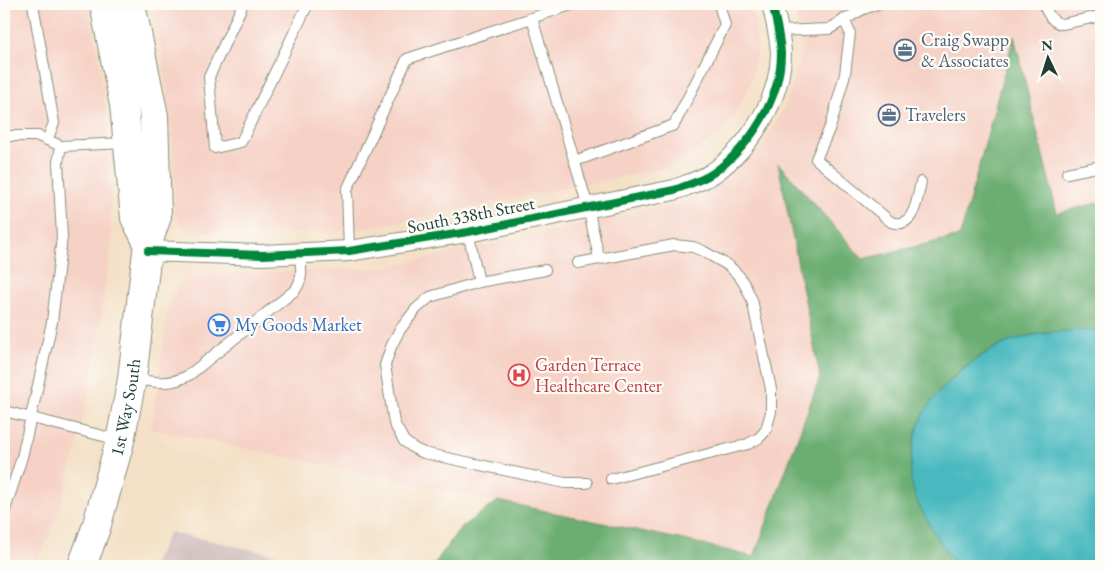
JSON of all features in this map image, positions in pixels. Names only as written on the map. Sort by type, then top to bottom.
[{"type":"main road","points":[[104,4],[124,105],[135,218],[148,247]]},
{"type":"main road","name":"1st Way South","points":[[82,566],[96,528],[120,440],[132,379],[148,247],[157,216],[154,116],[131,4]]},
{"type":"street","name":"South 338th Street","points":[[148,247],[222,254],[300,254],[349,251],[468,232],[674,190],[693,184],[712,174],[739,150],[766,112],[777,78],[781,55],[779,31],[772,4]]},
{"type":"lane","points":[[34,4],[54,123],[47,140]]},
{"type":"lane","points":[[243,4],[209,77],[215,148],[241,142],[308,4]]},
{"type":"lane","points":[[349,251],[347,190],[407,59],[574,4]]},
{"type":"lane","points":[[575,161],[674,125],[726,24],[719,4]]},
{"type":"lane","points":[[779,31],[829,28],[863,9],[877,4]]},
{"type":"lane","points":[[1043,4],[1057,24],[1101,16]]},
{"type":"lane","points":[[532,18],[588,207],[599,258]]},
{"type":"lane","points":[[844,19],[850,33],[845,74],[831,125],[816,159],[891,222],[896,224],[906,221],[915,210],[921,182]]},
{"type":"lane","points":[[4,136],[34,136],[61,146],[129,143]]},
{"type":"lane","points":[[4,513],[22,457],[54,313],[62,237],[58,162],[61,146]]},
{"type":"lane","points":[[1067,173],[1101,166]]},
{"type":"lane","points":[[468,232],[479,282]]},
{"type":"lane","points":[[578,263],[674,245],[693,247],[704,251],[729,266],[745,285],[752,300],[771,389],[770,421],[766,430],[759,438],[748,444],[611,479]]},
{"type":"lane","points":[[132,379],[163,384],[174,382],[189,375],[298,287],[301,278],[300,254]]},
{"type":"lane","points":[[545,270],[479,282],[430,297],[416,309],[399,331],[385,365],[394,422],[396,430],[409,446],[424,453],[565,483],[587,483]]},
{"type":"lane","points":[[4,411],[120,440]]},
{"type":"shaded area","points":[[4,4],[88,4],[99,60],[106,111],[112,238],[94,368],[76,450],[55,523],[35,566],[4,566]]},
{"type":"shaded area","points":[[153,4],[752,4],[756,27],[757,54],[748,89],[734,117],[712,139],[687,157],[660,169],[376,226],[334,231],[257,233],[195,231],[185,228],[179,223],[175,213],[173,149],[167,90],[158,24]]},
{"type":"shaded area","points":[[794,4],[1101,4],[1101,202],[1057,214],[1014,37],[960,236],[863,259],[778,164],[820,377],[754,557],[693,542],[151,429],[169,303],[181,283],[201,274],[382,268],[683,203],[725,180],[763,146],[786,105],[802,51]]},
{"type":"shaded area","points":[[169,532],[329,566],[153,566]]},
{"type":"green space","points":[[1014,36],[1057,213],[1101,202],[1101,330],[1035,334],[1014,340],[977,359],[960,372],[943,388],[930,405],[919,425],[913,444],[911,468],[958,566],[433,566],[460,528],[498,501],[693,542],[754,557],[820,377],[778,163],[863,259],[960,236]]},
{"type":"water","points":[[1101,330],[1101,566],[958,566],[946,552],[930,526],[913,490],[911,466],[913,446],[926,410],[940,392],[963,370],[976,359],[998,346],[1025,337],[1046,333]]},
{"type":"cycle path","points":[[148,251],[263,255],[349,251],[468,232],[674,190],[694,183],[713,173],[739,150],[761,120],[776,88],[781,53],[772,4]]},
{"type":"place","name":"Craig Swapp & Associates","points":[[905,50]]},
{"type":"place","name":"Travelers","points":[[889,115]]},
{"type":"place","name":"My Goods Market","points":[[219,325]]},
{"type":"place","name":"Garden Terrace Healthcare Center","points":[[519,375]]}]
